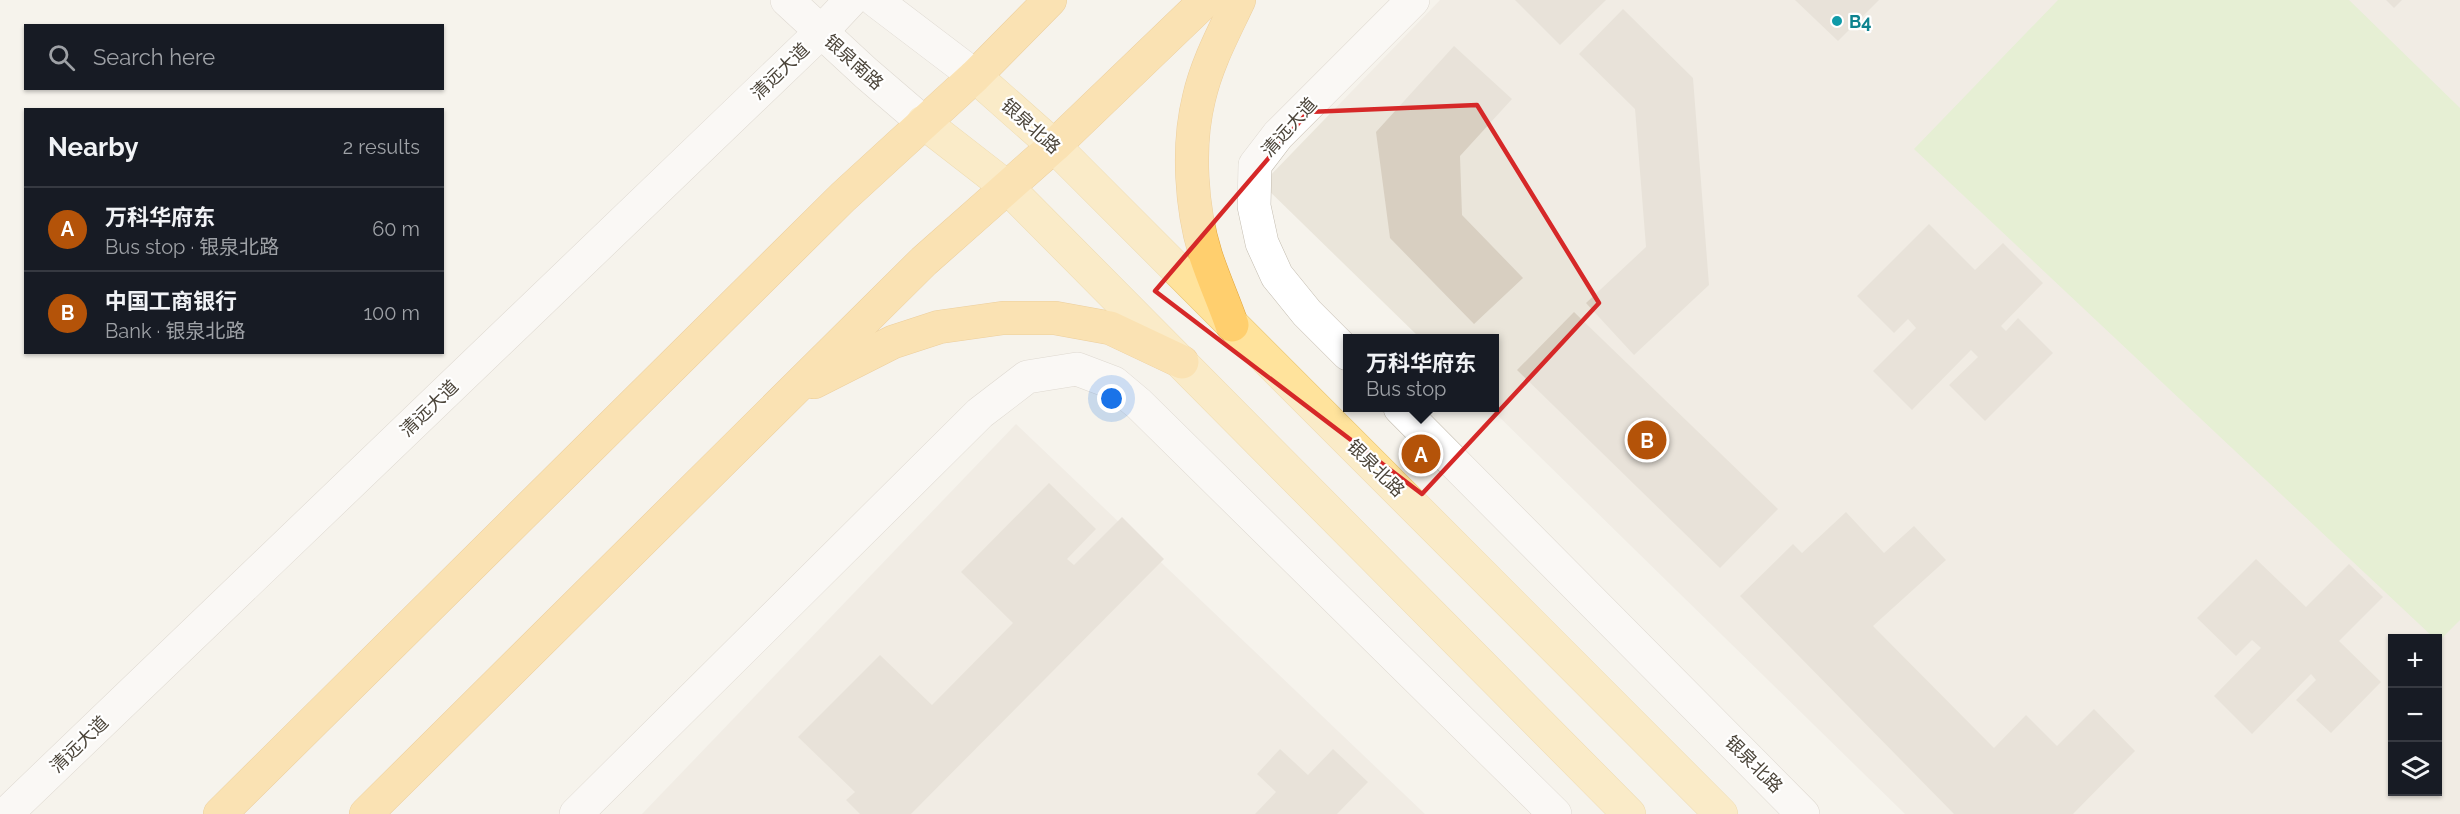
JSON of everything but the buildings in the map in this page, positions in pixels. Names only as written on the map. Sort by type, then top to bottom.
[{"type":"highway","points":[[220,814],[843,197],[975,76],[1050,0]]},
{"type":"highway","points":[[366,814],[924,261],[1054,146],[1206,0]]},
{"type":"highway","points":[[1232,325],[1206,254],[1195,200],[1191,148],[1199,98],[1214,52],[1239,0]]},
{"type":"highway","points":[[785,397],[893,342],[939,327],[1003,318],[1055,318],[1110,328],[1182,362]]},
{"type":"main road","name":"银泉北路","points":[[975,76],[1054,146],[1721,814]]},
{"type":"main road","points":[[923,122],[1008,188],[1629,814]]},
{"type":"street","name":"银泉南路","points":[[787,0],[923,122]]},
{"type":"street","name":"清远大道","points":[[6,814],[821,32],[851,0]]},
{"type":"street","points":[[875,0],[975,76]]},
{"type":"street","name":"清远大道","points":[[1343,350],[1307,313],[1277,276],[1262,243],[1254,206],[1254,165],[1278,135],[1413,0]]},
{"type":"street","points":[[576,814],[980,413],[1027,377],[1077,369],[1114,383],[1139,404],[1555,814]]},
{"type":"street","name":"银泉北路","points":[[1404,412],[1803,814]]},
{"type":"highlighted area","points":[[1477,105],[1599,303],[1422,494],[1155,291],[1308,112]]},
{"type":"shaded area","points":[[1440,0],[2460,0],[2460,814],[1905,814],[1494,412],[1499,412],[1499,334],[1416,334],[1262,184]]},
{"type":"shaded area","points":[[1016,424],[1425,814],[642,814]]},
{"type":"green space","points":[[2058,0],[2349,0],[2460,108],[2460,620],[2442,638],[2442,634],[2430,634],[1914,149]]},
{"type":"place","name":"B4","points":[[1837,21]]},
{"type":"place","name":"中国工商银行","points":[[1647,440]]},
{"type":"place","name":"万科华府东","points":[[1421,454]]}]
